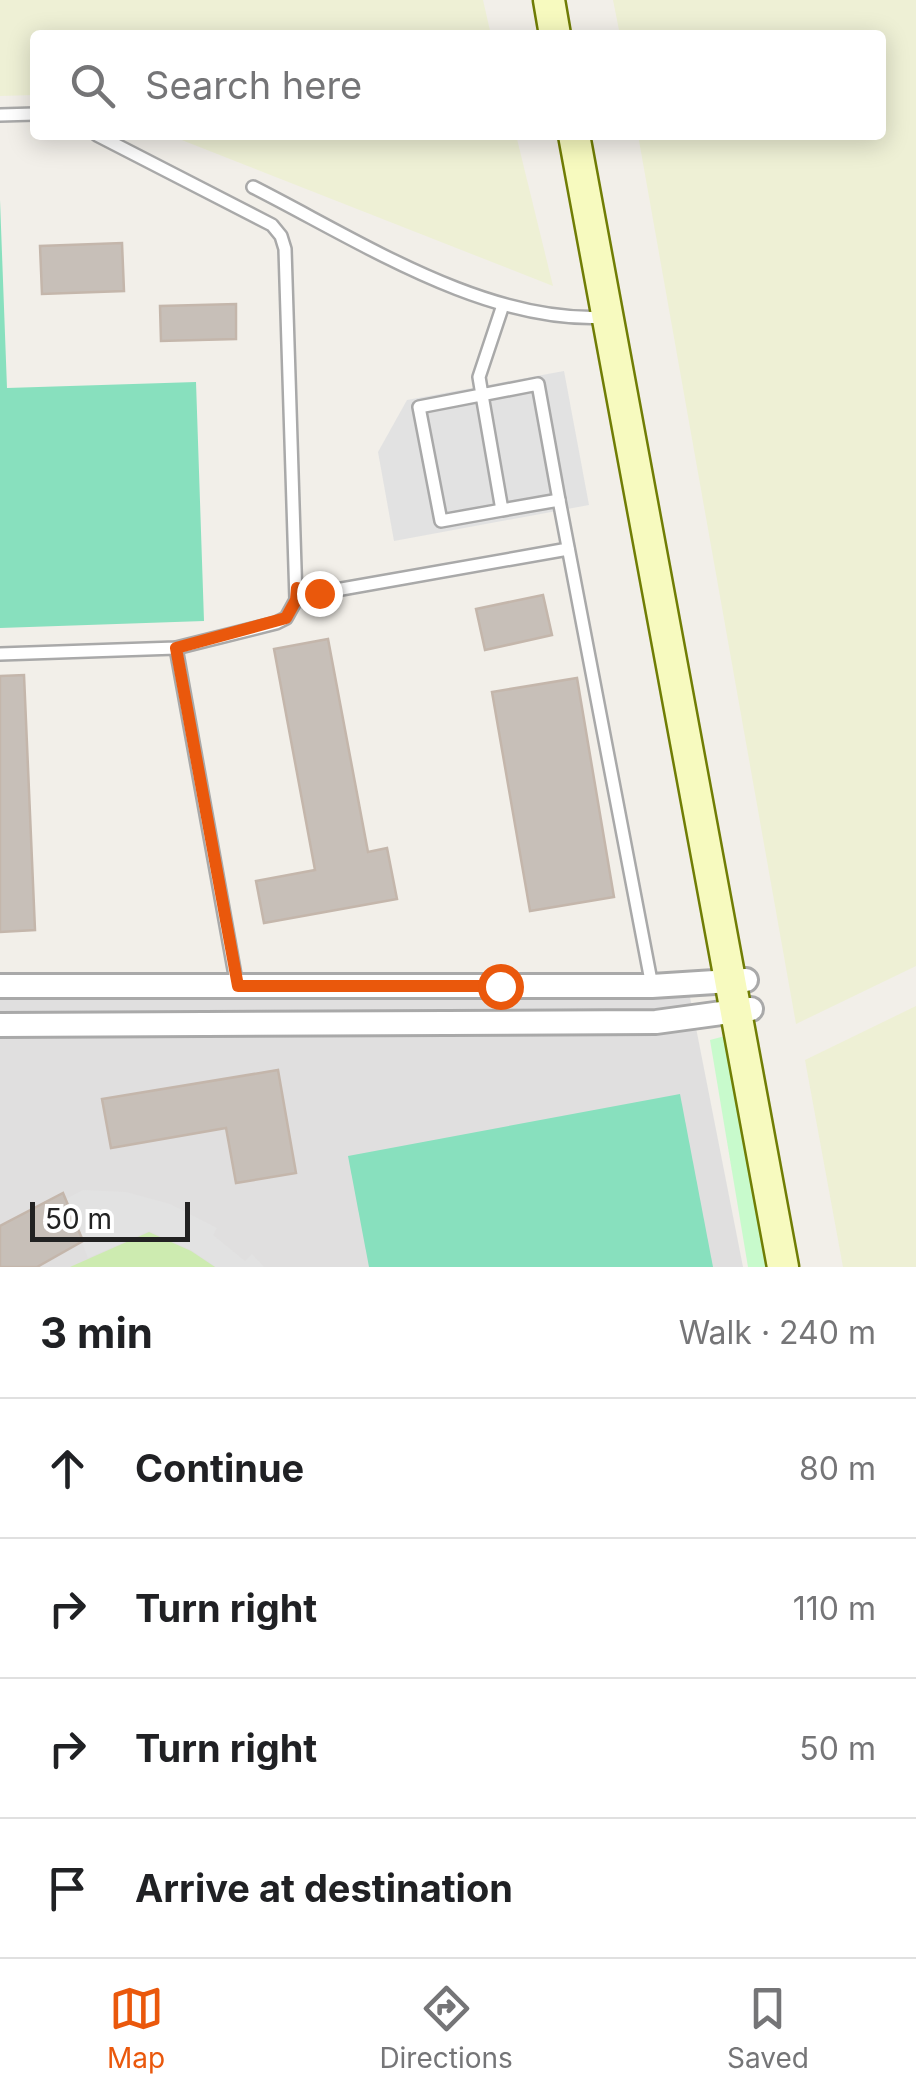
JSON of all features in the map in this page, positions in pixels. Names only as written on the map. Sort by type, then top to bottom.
[{"type":"main road","points":[[549,0],[554,30]]},
{"type":"main road","points":[[566,0],[572,30]]},
{"type":"main road","points":[[575,140],[740,996],[799,1267]]},
{"type":"main road","points":[[592,140],[783,1267]]},
{"type":"street","points":[[0,986],[652,986],[740,996]]},
{"type":"street","points":[[238,986],[239,1024]]},
{"type":"street","points":[[500,986],[500,1022]]},
{"type":"street","points":[[652,986],[656,1022]]},
{"type":"street","points":[[0,1025],[656,1022],[740,996]]},
{"type":"lane","points":[[0,115],[30,114]]},
{"type":"lane","points":[[0,654],[176,648],[286,618],[296,600],[285,249],[281,236],[272,225],[107,140]]},
{"type":"lane","points":[[253,187],[428,274],[504,305],[541,315],[607,317]]},
{"type":"lane","points":[[502,510],[479,376],[504,305]]},
{"type":"lane","points":[[559,500],[441,521],[419,408],[538,384],[652,986]]},
{"type":"lane","points":[[297,588],[319,593],[568,549]]},
{"type":"lane","points":[[176,648],[238,986]]},
{"type":"shaded area","points":[[564,371],[589,505],[394,541],[378,452],[407,400]]},
{"type":"shaded area","points":[[0,973],[686,977],[743,1267],[0,1267]]},
{"type":"shaded area","points":[[83,1190],[126,1192],[170,1204],[217,1228],[213,1235],[245,1261],[252,1254],[264,1267],[216,1267],[191,1250],[149,1231],[88,1258],[66,1199]]},
{"type":"green space","points":[[0,0],[483,0],[490,30],[30,30],[30,95],[0,96]]},
{"type":"green space","points":[[613,0],[916,0],[916,966],[796,1024],[639,140],[886,140],[886,30],[619,30]]},
{"type":"green space","points":[[182,140],[517,140],[553,286]]},
{"type":"green space","points":[[0,200],[7,388],[196,382],[204,621],[0,628]]},
{"type":"green space","points":[[916,1006],[916,1267],[843,1267],[805,1060]]},
{"type":"green space","points":[[725,1036],[767,1267],[748,1267],[710,1040]]},
{"type":"green space","points":[[680,1094],[713,1267],[369,1267],[348,1156]]},
{"type":"green space","points":[[149,1232],[215,1267],[70,1267]]},
{"type":"building","points":[[122,243],[124,291],[42,294],[40,246]]},
{"type":"building","points":[[236,304],[236,339],[161,341],[160,306]]},
{"type":"building","points":[[543,595],[552,635],[485,650],[476,609]]},
{"type":"building","points":[[328,639],[368,852],[387,848],[397,899],[264,923],[256,881],[315,870],[274,649]]},
{"type":"building","points":[[24,675],[35,930],[0,932],[0,676]]},
{"type":"building","points":[[577,678],[614,897],[530,911],[492,692]]},
{"type":"building","points":[[278,1070],[296,1173],[236,1183],[226,1128],[111,1148],[102,1099]]},
{"type":"building","points":[[63,1193],[83,1241],[37,1267],[0,1267],[0,1226]]},
{"type":"route","points":[[319,593],[297,588],[296,600],[286,618],[276,623],[176,648],[238,986],[500,986]]}]
